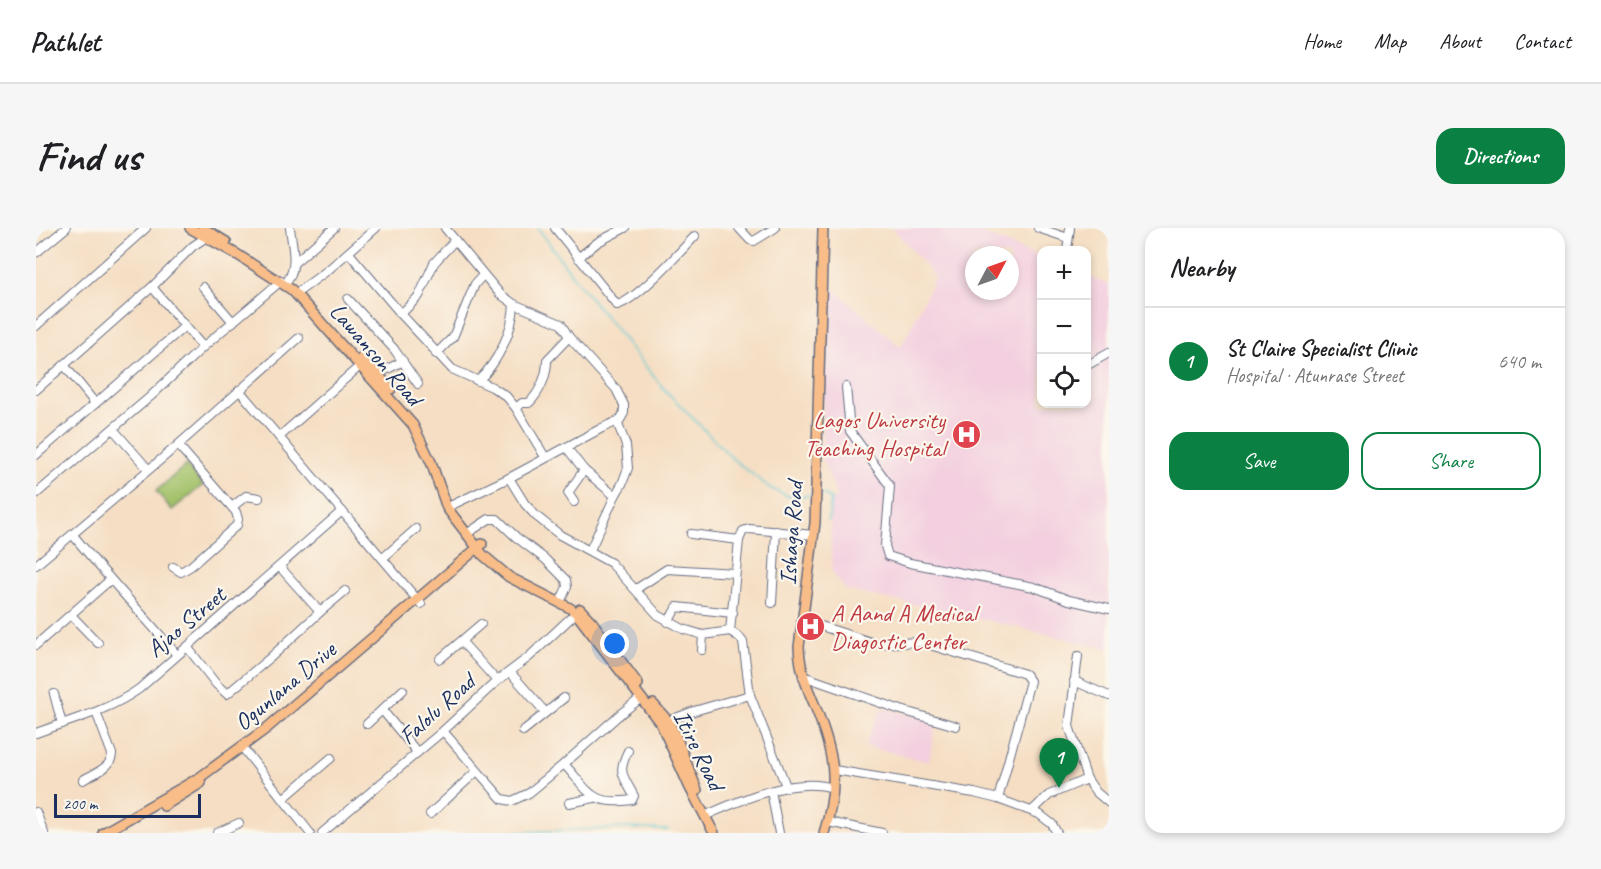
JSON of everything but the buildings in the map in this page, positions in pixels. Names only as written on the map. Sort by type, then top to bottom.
[{"type":"main road","name":"Lawanson Road","points":[[190,228],[205,231],[238,255],[301,290],[378,374],[419,434],[447,508],[482,547]]},
{"type":"main road","name":"Ishaga Road","points":[[817,228],[813,511],[800,665],[826,736],[834,770],[823,833]]},
{"type":"main road","name":"Ishaga Road","points":[[812,485],[823,228]]},
{"type":"main road","name":"Lawanson Road","points":[[284,281],[422,428],[445,492],[459,517],[482,547]]},
{"type":"main road","name":"Ishaga Road","points":[[811,534],[796,650],[797,666],[804,691],[825,745],[830,765],[828,822],[823,833]]},
{"type":"main road","name":"Itire Road","points":[[482,547],[508,570],[562,598],[592,621],[668,721],[709,814],[720,833]]},
{"type":"main road","name":"Itire Road","points":[[482,547],[509,577],[578,611],[661,724],[690,788],[714,833]]},
{"type":"main road","name":"Ogunlana Drive","points":[[115,833],[186,793],[301,709],[482,547]]},
{"type":"main road","name":"Ogunlana Drive","points":[[103,833],[199,778],[244,749]]},
{"type":"street","points":[[36,253],[66,228]]},
{"type":"street","points":[[36,326],[146,228]]},
{"type":"street","points":[[36,494],[113,429],[203,347],[292,273],[294,263],[290,228]]},
{"type":"street","points":[[294,263],[334,228]]},
{"type":"street","points":[[301,290],[349,253],[376,228]]},
{"type":"street","points":[[445,228],[500,294],[514,304],[561,324],[569,337],[616,389],[625,409],[617,422],[452,505]]},
{"type":"street","points":[[578,258],[598,242],[624,228]]},
{"type":"street","points":[[739,228],[750,240],[754,241],[775,228]]},
{"type":"street","points":[[1038,228],[1068,238]]},
{"type":"street","points":[[1067,246],[1070,228]]},
{"type":"street","points":[[557,229],[615,303],[620,305],[660,272],[695,236]]},
{"type":"street","points":[[36,390],[152,288],[205,231]]},
{"type":"street","points":[[401,314],[419,296],[434,263],[454,240]]},
{"type":"street","points":[[349,253],[436,354],[452,369],[499,391],[516,408],[545,457]]},
{"type":"street","points":[[436,354],[453,337],[475,284],[483,275]]},
{"type":"street","points":[[203,287],[233,322]]},
{"type":"street","points":[[152,288],[203,347]]},
{"type":"street","points":[[348,299],[403,361],[418,384]]},
{"type":"street","points":[[478,381],[490,369],[498,353],[514,318],[514,304]]},
{"type":"street","points":[[36,455],[185,326]]},
{"type":"street","points":[[516,408],[522,403],[529,403],[534,398],[547,373],[547,360],[569,337]]},
{"type":"street","points":[[36,565],[178,445],[299,338]]},
{"type":"street","points":[[1091,363],[1109,353]]},
{"type":"street","points":[[378,374],[403,361]]},
{"type":"street","points":[[64,365],[95,403]]},
{"type":"street","points":[[279,437],[361,365]]},
{"type":"street","points":[[846,387],[850,431],[890,486],[885,546],[888,556],[910,563],[1034,587],[1069,600],[1109,609]]},
{"type":"street","points":[[239,390],[419,601]]},
{"type":"street","points":[[590,550],[628,468],[626,445],[617,422]]},
{"type":"street","points":[[113,429],[148,469]]},
{"type":"street","points":[[173,567],[177,571],[185,570],[237,525],[237,515],[232,507],[178,445]]},
{"type":"street","points":[[566,447],[584,470],[615,496]]},
{"type":"street","points":[[574,502],[568,493],[584,470]]},
{"type":"street","points":[[509,477],[525,504],[536,516],[560,535],[612,563],[651,608],[668,622],[703,635],[730,631],[739,637],[744,648],[750,695],[786,786]]},
{"type":"street","points":[[232,507],[246,496],[259,498]]},
{"type":"street","name":"Ajao Street","points":[[36,733],[96,712],[129,695],[188,648],[342,511]]},
{"type":"street","points":[[471,531],[489,519],[497,519],[566,580],[567,587],[562,598]]},
{"type":"street","points":[[383,558],[416,529]]},
{"type":"street","points":[[730,631],[739,540],[744,531],[749,529],[811,534]]},
{"type":"street","points":[[772,603],[776,531]]},
{"type":"street","points":[[690,534],[739,540]]},
{"type":"street","points":[[73,535],[177,655]]},
{"type":"street","points":[[280,567],[320,612]]},
{"type":"street","points":[[636,589],[667,568],[735,573]]},
{"type":"street","points":[[36,645],[110,580]]},
{"type":"street","points":[[188,648],[216,684],[227,694],[345,591]]},
{"type":"street","points":[[668,622],[677,608],[733,613]]},
{"type":"street","name":"Falolu Road","points":[[322,833],[443,731],[578,611]]},
{"type":"street","points":[[71,615],[98,643]]},
{"type":"street","points":[[802,620],[877,644],[920,642],[1025,674],[1030,681],[1023,714],[998,799]]},
{"type":"street","points":[[440,659],[481,624]]},
{"type":"street","points":[[702,650],[703,635]]},
{"type":"street","points":[[462,642],[497,681]]},
{"type":"street","points":[[1078,656],[1069,726],[1087,779],[1096,792],[1109,802]]},
{"type":"street","points":[[510,672],[545,712]]},
{"type":"street","points":[[803,676],[892,707],[956,726]]},
{"type":"street","points":[[1074,681],[1109,696]]},
{"type":"street","points":[[367,724],[403,690]]},
{"type":"street","points":[[54,694],[62,724]]},
{"type":"street","points":[[668,721],[750,695]]},
{"type":"street","points":[[523,731],[564,698]]},
{"type":"street","points":[[443,731],[476,772],[502,799],[510,801],[529,793],[641,698]]},
{"type":"street","points":[[382,711],[417,752]]},
{"type":"street","points":[[82,780],[108,766],[112,754],[96,712]]},
{"type":"street","points":[[244,749],[310,833]]},
{"type":"street","points":[[569,803],[594,798],[606,801],[634,799],[622,775],[621,767],[628,751]]},
{"type":"street","points":[[284,798],[331,758]]},
{"type":"street","points":[[564,764],[594,798]]},
{"type":"street","points":[[834,770],[998,799],[1033,810],[1047,819],[1057,833]]},
{"type":"street","points":[[430,814],[476,772]]},
{"type":"street","points":[[1033,810],[1049,795],[1087,779]]},
{"type":"street","points":[[709,814],[786,786],[831,787]]},
{"type":"street","points":[[771,792],[779,833]]},
{"type":"street","points":[[36,812],[44,833]]},
{"type":"street","points":[[828,822],[882,833]]},
{"type":"street","points":[[217,833],[239,823]]},
{"type":"shaded area","name":"Lagos University Teaching Hospital","points":[[893,228],[968,228],[1013,246],[965,246],[965,300],[1019,300],[1019,248],[1037,255],[1037,408],[1091,408],[1091,278],[1109,285],[1109,649],[846,590],[832,572],[830,510],[831,500],[837,496],[822,458],[826,283],[901,347],[935,277]]},
{"type":"shaded area","points":[[881,708],[936,720],[929,762],[865,746]]},
{"type":"green space","points":[[186,465],[203,485],[172,510],[156,491]]},
{"type":"waterway","points":[[538,228],[572,275],[664,389],[734,460],[770,488],[790,497],[812,495]]},
{"type":"waterway","points":[[819,495],[826,495],[831,500],[828,521]]},
{"type":"waterway","points":[[493,833],[627,828],[668,830]]},
{"type":"place","name":"Lagos University Teaching Hospital","points":[[966,434]]},
{"type":"place","name":"A Aand A Medical Diagostic Center","points":[[810,627]]},
{"type":"place","name":"St Claire Specialist Clinic","points":[[1059,788]]}]
